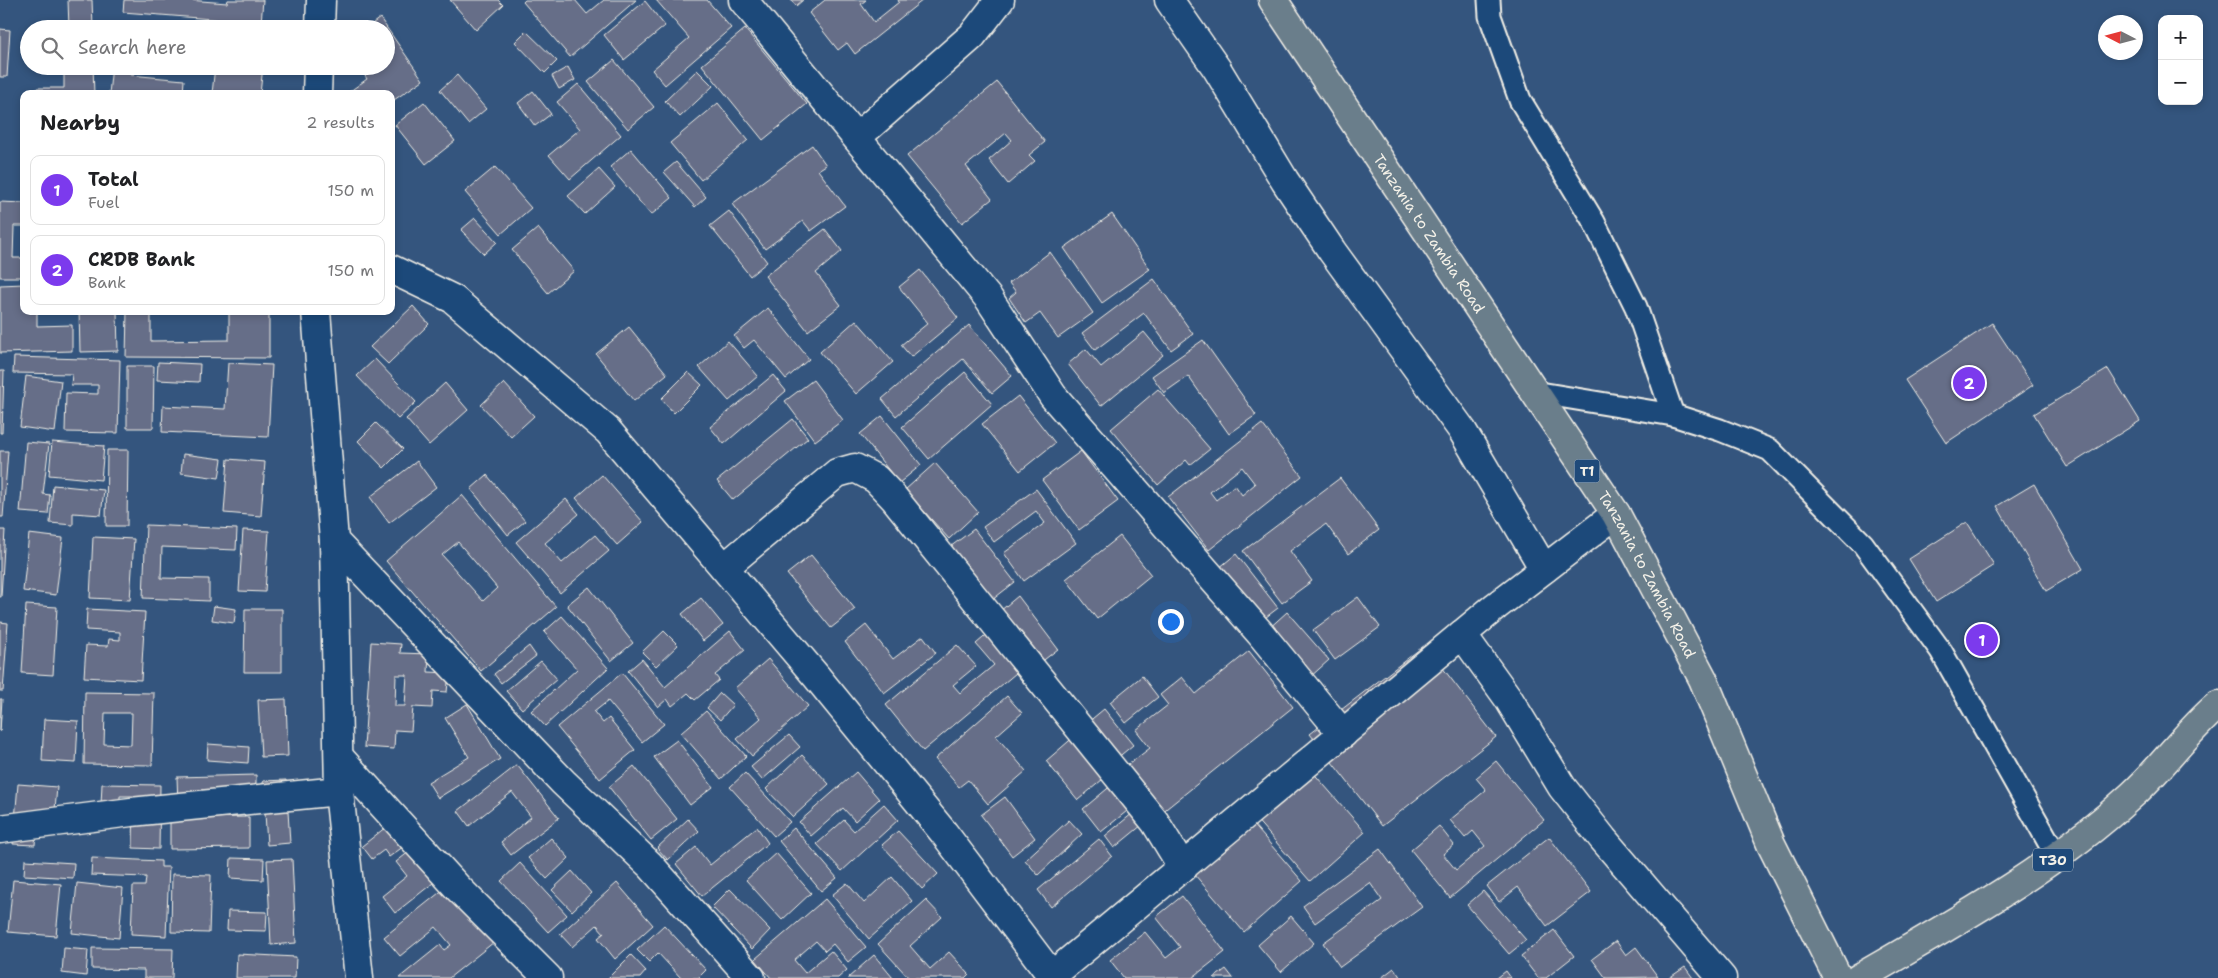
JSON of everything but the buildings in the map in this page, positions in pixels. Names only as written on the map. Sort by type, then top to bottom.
[{"type":"main road","name":"Tanzania to Zambia Road","points":[[1273,0],[1616,514],[1703,679],[1771,844],[1838,978]]},
{"type":"main road","name":"T30","points":[[1859,978],[1997,898],[2057,857],[2133,795],[2218,705]]},
{"type":"street","points":[[320,20],[321,0]]},
{"type":"street","points":[[743,0],[989,299],[1053,396],[1260,633],[1343,734]]},
{"type":"street","points":[[857,137],[972,36],[1000,0]]},
{"type":"street","points":[[1169,0],[1217,69],[1285,181],[1332,251],[1462,430],[1544,569]]},
{"type":"street","points":[[317,90],[318,75]]},
{"type":"street","points":[[395,271],[453,299],[608,431],[725,567],[1061,974],[1183,868],[1462,634],[1616,514]]},
{"type":"street","points":[[316,315],[334,541],[339,790],[359,978]]},
{"type":"street","points":[[725,567],[836,473],[855,468],[876,479],[894,498],[1155,822],[1183,868]]},
{"type":"street","points":[[334,541],[563,782],[650,865],[751,978]]},
{"type":"street","points":[[1462,634],[1508,698],[1562,787],[1603,839],[1722,978]]},
{"type":"street","points":[[339,758],[457,887],[548,978]]},
{"type":"street","points":[[0,829],[140,811],[339,790]]},
{"type":"lane","points":[[1489,0],[1490,16],[1520,100],[1594,222],[1636,307],[1673,415]]},
{"type":"lane","points":[[1534,392],[1673,415],[1720,430],[1770,450],[1863,544],[1941,651],[2057,857]]},
{"type":"place","name":"CRDB Bank","points":[[1969,383]]},
{"type":"place","name":"Total","points":[[1982,640]]}]
